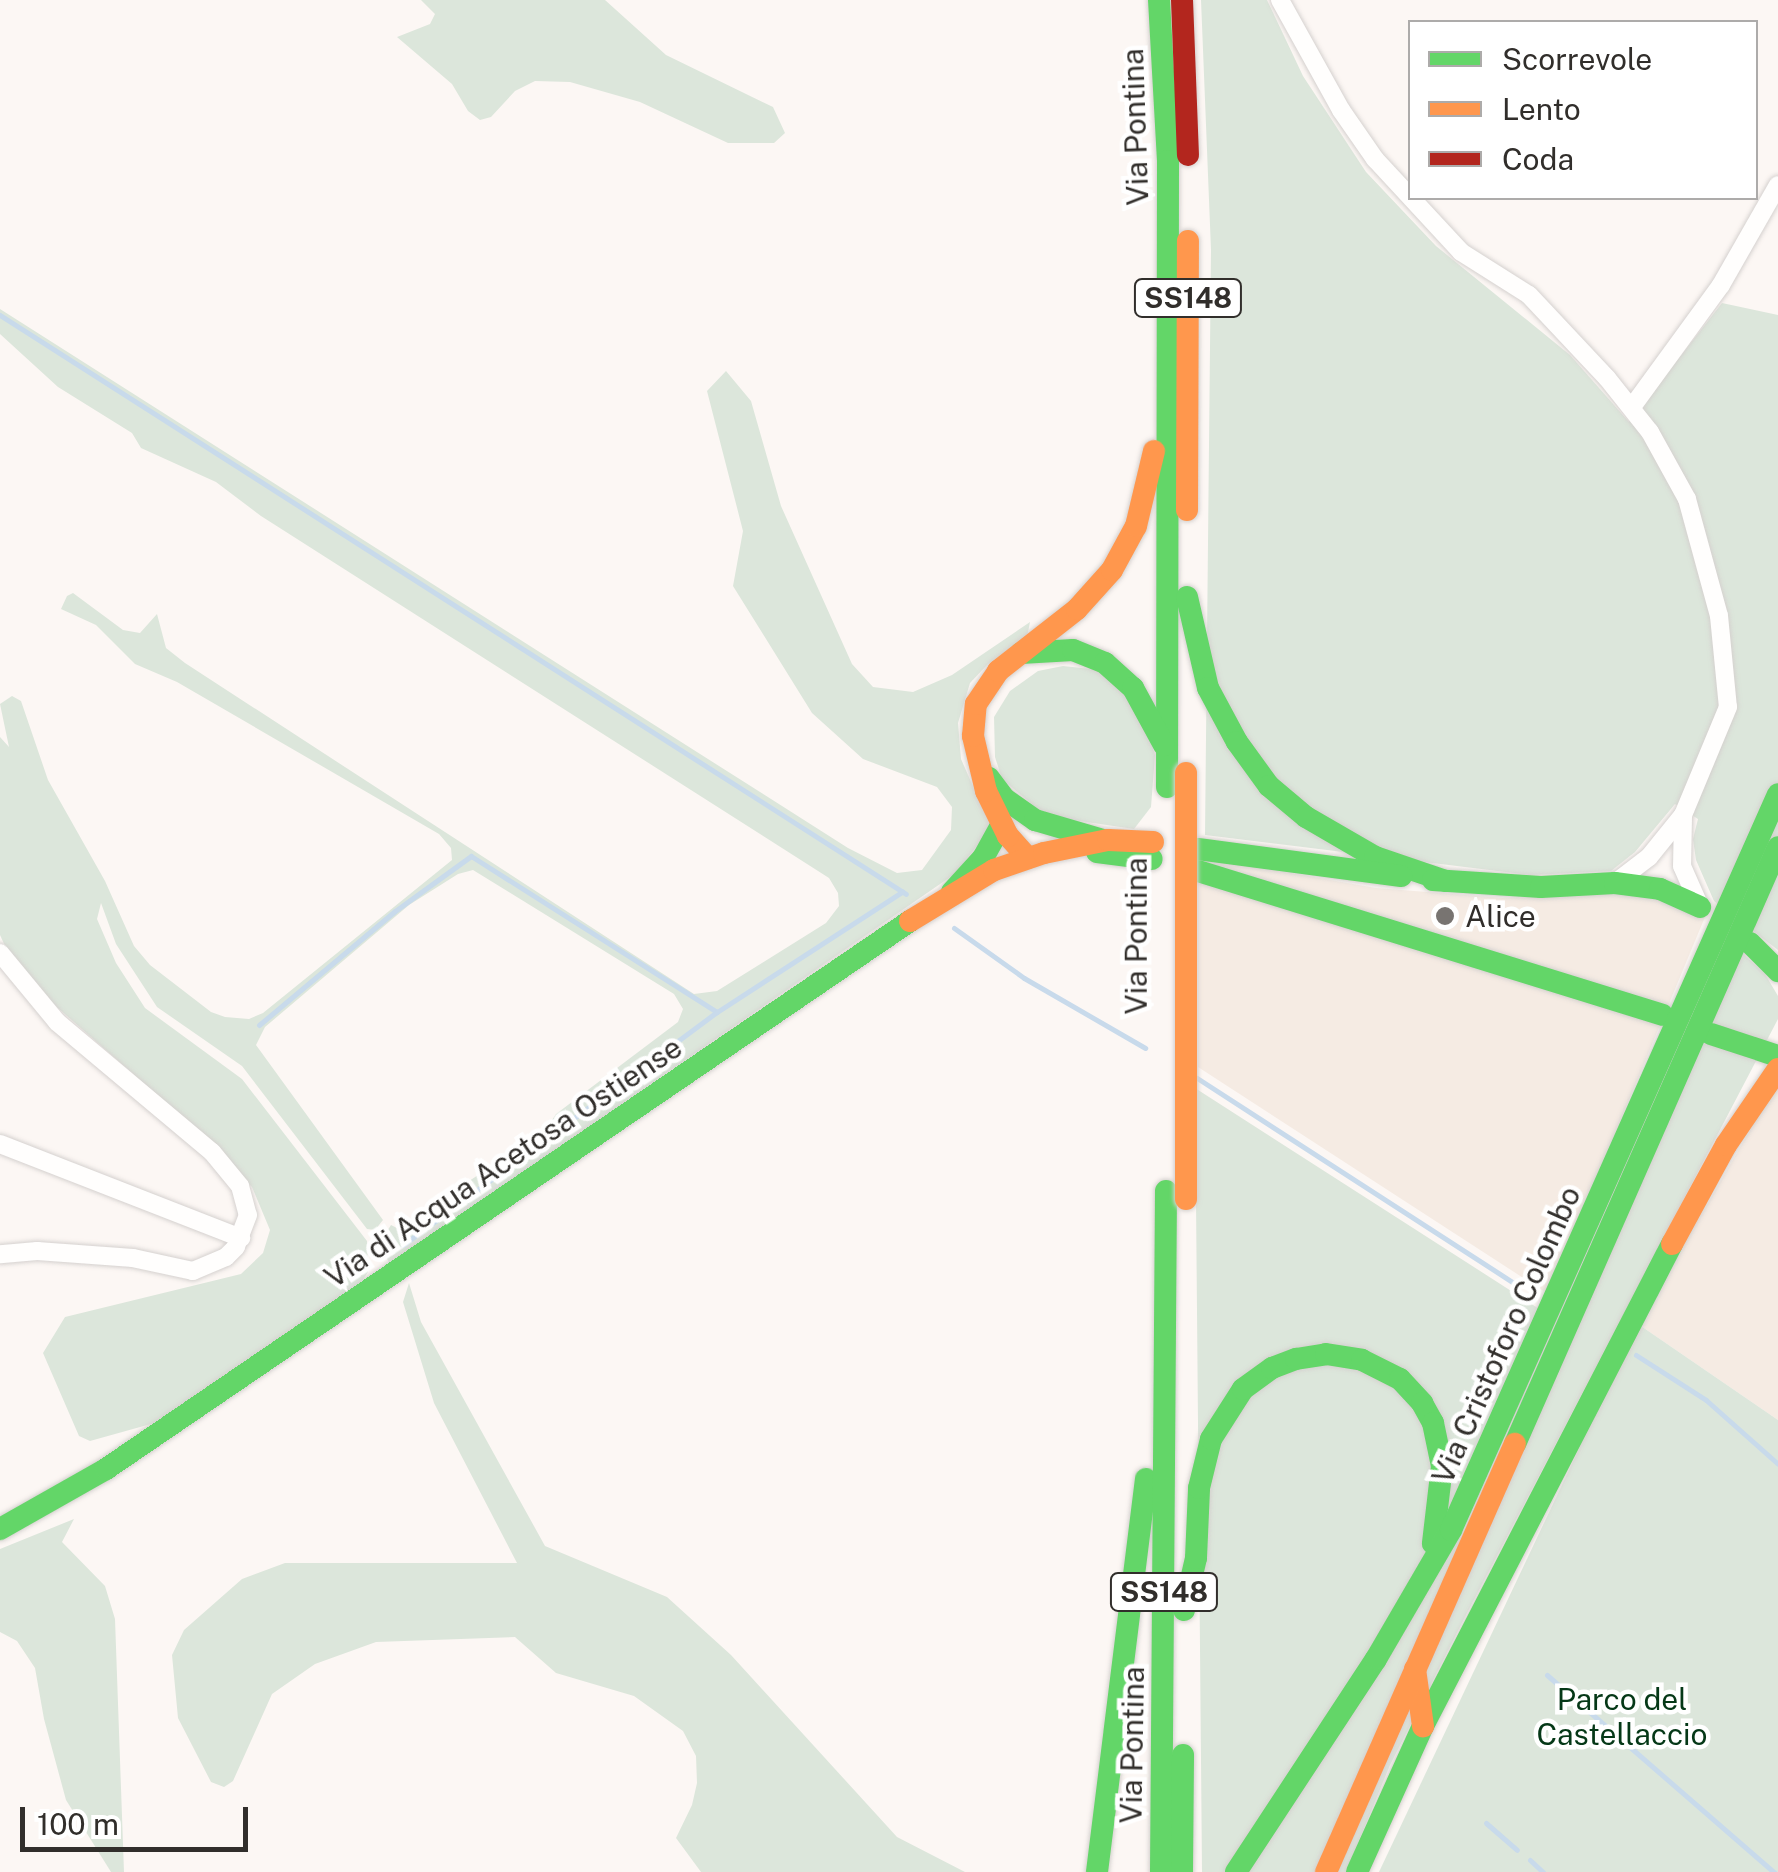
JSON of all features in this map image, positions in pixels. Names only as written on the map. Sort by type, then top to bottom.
[{"type":"main road","points":[[1148,0],[1164,60]]},
{"type":"main road","name":"Via Pontina","points":[[1159,0],[1164,60],[1166,787],[1184,1610],[1182,1872]]},
{"type":"main road","name":"Via Pontina","points":[[1160,1872],[1165,1312],[1176,1195],[1186,773],[1188,156],[1182,0]]},
{"type":"main road","points":[[1036,855],[1001,826],[978,764],[973,724],[978,698],[993,676],[1078,609],[1121,556],[1140,514],[1167,400]]},
{"type":"main road","points":[[1187,596],[1208,688],[1237,742],[1269,786],[1306,817],[1375,858],[1446,881]]},
{"type":"main road","points":[[1018,654],[1067,650],[1105,663],[1139,698],[1167,751]]},
{"type":"main road","points":[[978,764],[1017,810],[1049,826],[1104,840]]},
{"type":"main road","name":"Via Cristoforo Colombo","points":[[1236,1872],[1280,1810],[1426,1574],[1477,1474],[1778,794]]},
{"type":"main road","points":[[952,892],[983,858],[1001,826]]},
{"type":"main road","name":"Via di Acqua Acetosa Ostiense","points":[[0,1529],[106,1469],[952,892],[1036,855],[1104,840],[1153,850],[1036,855]]},
{"type":"main road","name":"Via Cristoforo Colombo","points":[[1326,1872],[1778,847]]},
{"type":"main road","points":[[1662,1015],[1321,909],[1198,860],[1318,865],[1541,888],[1615,883],[1660,889],[1700,907]]},
{"type":"main road","points":[[1318,865],[1321,909]]},
{"type":"main road","points":[[1321,909],[1332,886],[1348,869]]},
{"type":"main road","points":[[1750,943],[1778,970]]},
{"type":"main road","points":[[1710,1034],[1778,1056]]},
{"type":"main road","points":[[1357,1872],[1423,1726],[1680,1226],[1737,1126],[1778,1069]]},
{"type":"main road","points":[[1097,1872],[1136,1585],[1148,1420],[1165,1312]]},
{"type":"main road","points":[[1184,1610],[1196,1558],[1202,1473],[1218,1424],[1250,1382],[1272,1368],[1310,1356],[1342,1356],[1376,1365],[1408,1386],[1428,1413],[1442,1475],[1426,1574]]},
{"type":"main road","points":[[1415,1669],[1423,1726]]},
{"type":"street","points":[[1280,0],[1340,110],[1375,159],[1408,194]]},
{"type":"street","points":[[1632,407],[1721,284],[1778,185]]},
{"type":"street","points":[[1413,200],[1462,252],[1530,295],[1632,407],[1672,467],[1687,498],[1712,581],[1726,654],[1727,714],[1684,816],[1649,858],[1615,883]]},
{"type":"street","points":[[1684,816],[1682,866],[1700,907]]},
{"type":"street","points":[[0,954],[58,1022],[212,1152],[240,1186],[247,1205],[241,1238],[226,1257],[192,1271],[133,1258],[37,1251],[0,1254]]},
{"type":"street","points":[[0,1144],[241,1238]]},
{"type":"shaded area","points":[[1198,857],[1376,888],[1503,898],[1618,893],[1669,901],[1705,917],[1548,1294],[1198,1067]]},
{"type":"shaded area","points":[[1778,1082],[1778,1420],[1638,1324]]},
{"type":"green space","points":[[421,0],[605,0],[666,55],[773,107],[785,133],[774,143],[728,143],[640,102],[570,82],[535,81],[515,91],[491,117],[480,120],[468,111],[452,84],[397,37],[430,24],[435,14]]},
{"type":"green space","points":[[1201,0],[1267,0],[1303,76],[1366,172],[1436,246],[1570,355],[1629,422],[1722,303],[1778,315],[1778,950],[1714,901],[1696,860],[1693,839],[1698,819],[1675,804],[1635,852],[1611,871],[1531,875],[1205,835],[1211,250]]},
{"type":"green space","points":[[0,309],[848,848],[897,873],[922,870],[951,830],[952,807],[937,787],[863,759],[812,713],[733,586],[743,531],[707,391],[726,371],[751,401],[781,506],[852,664],[873,687],[913,692],[952,675],[1030,622],[1027,637],[988,664],[970,683],[958,723],[961,759],[991,827],[956,873],[390,1264],[379,1244],[391,1225],[397,1228],[544,1132],[556,1114],[678,1022],[683,1009],[674,994],[473,870],[458,874],[409,905],[265,1027],[256,1045],[383,1220],[375,1230],[367,1229],[242,1066],[157,1007],[116,944],[101,903],[97,919],[116,963],[145,1008],[242,1079],[367,1241],[368,1272],[358,1287],[158,1422],[90,1441],[79,1436],[43,1353],[65,1317],[241,1274],[263,1253],[270,1230],[252,1187],[189,1123],[17,972],[0,935],[0,737],[9,747],[0,704],[12,696],[21,701],[48,780],[105,881],[134,946],[150,965],[211,1012],[225,1017],[249,1019],[263,1013],[452,860],[451,848],[439,834],[177,682],[135,664],[96,625],[61,609],[67,596],[73,593],[123,630],[140,633],[157,614],[166,648],[185,663],[694,994],[717,991],[826,923],[839,906],[838,893],[829,878],[261,516],[216,482],[141,448],[132,433],[58,387],[0,334]]},
{"type":"green space","points":[[1063,666],[1100,670],[1142,713],[1155,755],[1151,807],[1134,829],[1046,816],[1002,779],[995,757],[994,717],[1010,691],[1038,671]]},
{"type":"green space","points":[[1727,939],[1765,974],[1778,996],[1778,1019],[1390,1765],[1346,1872],[1202,1872],[1195,1088],[1558,1321]]},
{"type":"green space","points":[[409,1283],[421,1322],[545,1546],[667,1597],[731,1655],[897,1837],[965,1872],[701,1872],[676,1838],[692,1805],[697,1783],[696,1756],[683,1731],[634,1696],[556,1673],[515,1637],[376,1642],[315,1664],[272,1694],[233,1781],[224,1787],[211,1782],[178,1718],[172,1655],[184,1630],[242,1579],[285,1563],[517,1563],[434,1403],[403,1302]]},
{"type":"green space","name":"Parco del Castellaccio","points":[[1638,1324],[1778,1420],[1778,1872],[1379,1872]]},
{"type":"green space","points":[[74,1519],[62,1542],[105,1586],[115,1619],[124,1872],[111,1872],[66,1800],[35,1668],[17,1641],[0,1632],[0,1549]]},
{"type":"waterway","points":[[0,315],[906,894]]},
{"type":"waterway","points":[[259,1025],[395,911],[471,856],[717,1012]]},
{"type":"waterway","points":[[403,1245],[717,1012],[902,892]]},
{"type":"waterway","points":[[954,928],[1024,978],[1145,1048]]},
{"type":"waterway","points":[[1197,1078],[1519,1286]]},
{"type":"waterway","points":[[1636,1355],[1706,1400],[1778,1464]]},
{"type":"waterway","points":[[1547,1675],[1774,1872]]},
{"type":"waterway","points":[[1486,1823],[1517,1850]]},
{"type":"waterway","points":[[1530,1860],[1543,1872]]},
{"type":"traffic: fast","points":[[1159,0],[1168,161],[1167,787]]},
{"type":"traffic: fast","points":[[1187,597],[1208,688],[1237,742],[1269,786],[1306,817],[1375,857],[1446,881]]},
{"type":"traffic: fast","points":[[1021,653],[1073,650],[1105,663],[1133,688],[1164,745]]},
{"type":"traffic: fast","points":[[989,778],[1005,799],[1035,820],[1103,840]]},
{"type":"traffic: fast","points":[[1236,1872],[1376,1659],[1451,1530],[1778,794]]},
{"type":"traffic: fast","points":[[952,892],[983,858],[1001,826]]},
{"type":"traffic: fast","points":[[1515,1444],[1778,847]]},
{"type":"traffic: fast","points":[[1198,849],[1401,876]]},
{"type":"traffic: fast","points":[[1097,852],[1152,859]]},
{"type":"traffic: fast","points":[[1198,871],[1662,1015]]},
{"type":"traffic: fast","points":[[1433,880],[1541,887],[1615,883],[1660,889],[1700,907]]},
{"type":"traffic: fast","points":[[0,1529],[106,1469],[910,921]]},
{"type":"traffic: fast","points":[[1750,943],[1778,971]]},
{"type":"traffic: fast","points":[[1711,1034],[1778,1056]]},
{"type":"traffic: fast","points":[[1161,1872],[1166,1191]]},
{"type":"traffic: fast","points":[[1357,1872],[1423,1726],[1672,1244]]},
{"type":"traffic: fast","points":[[1184,1610],[1196,1558],[1199,1488],[1211,1439],[1243,1389],[1272,1368],[1296,1359],[1326,1354],[1362,1360],[1400,1379],[1422,1403],[1433,1423],[1442,1466],[1433,1543]]},
{"type":"traffic: fast","points":[[1097,1872],[1146,1479]]},
{"type":"traffic: fast","points":[[1182,1872],[1183,1755]]},
{"type":"traffic: slow","points":[[1187,510],[1188,241]]},
{"type":"traffic: slow","points":[[1028,858],[1008,836],[986,791],[973,736],[976,704],[998,671],[1077,609],[1112,570],[1136,526],[1154,451]]},
{"type":"traffic: slow","points":[[1186,773],[1186,1199]]},
{"type":"traffic: slow","points":[[910,921],[994,870],[1044,853],[1108,840],[1153,842]]},
{"type":"traffic: slow","points":[[1672,1244],[1726,1145],[1778,1069]]},
{"type":"traffic: slow","points":[[1326,1872],[1515,1444]]},
{"type":"traffic: slow","points":[[1415,1669],[1423,1726]]},
{"type":"traffic: jam","points":[[1182,0],[1188,155]]},
{"type":"place","name":"Alice","points":[[1445,916]]}]
